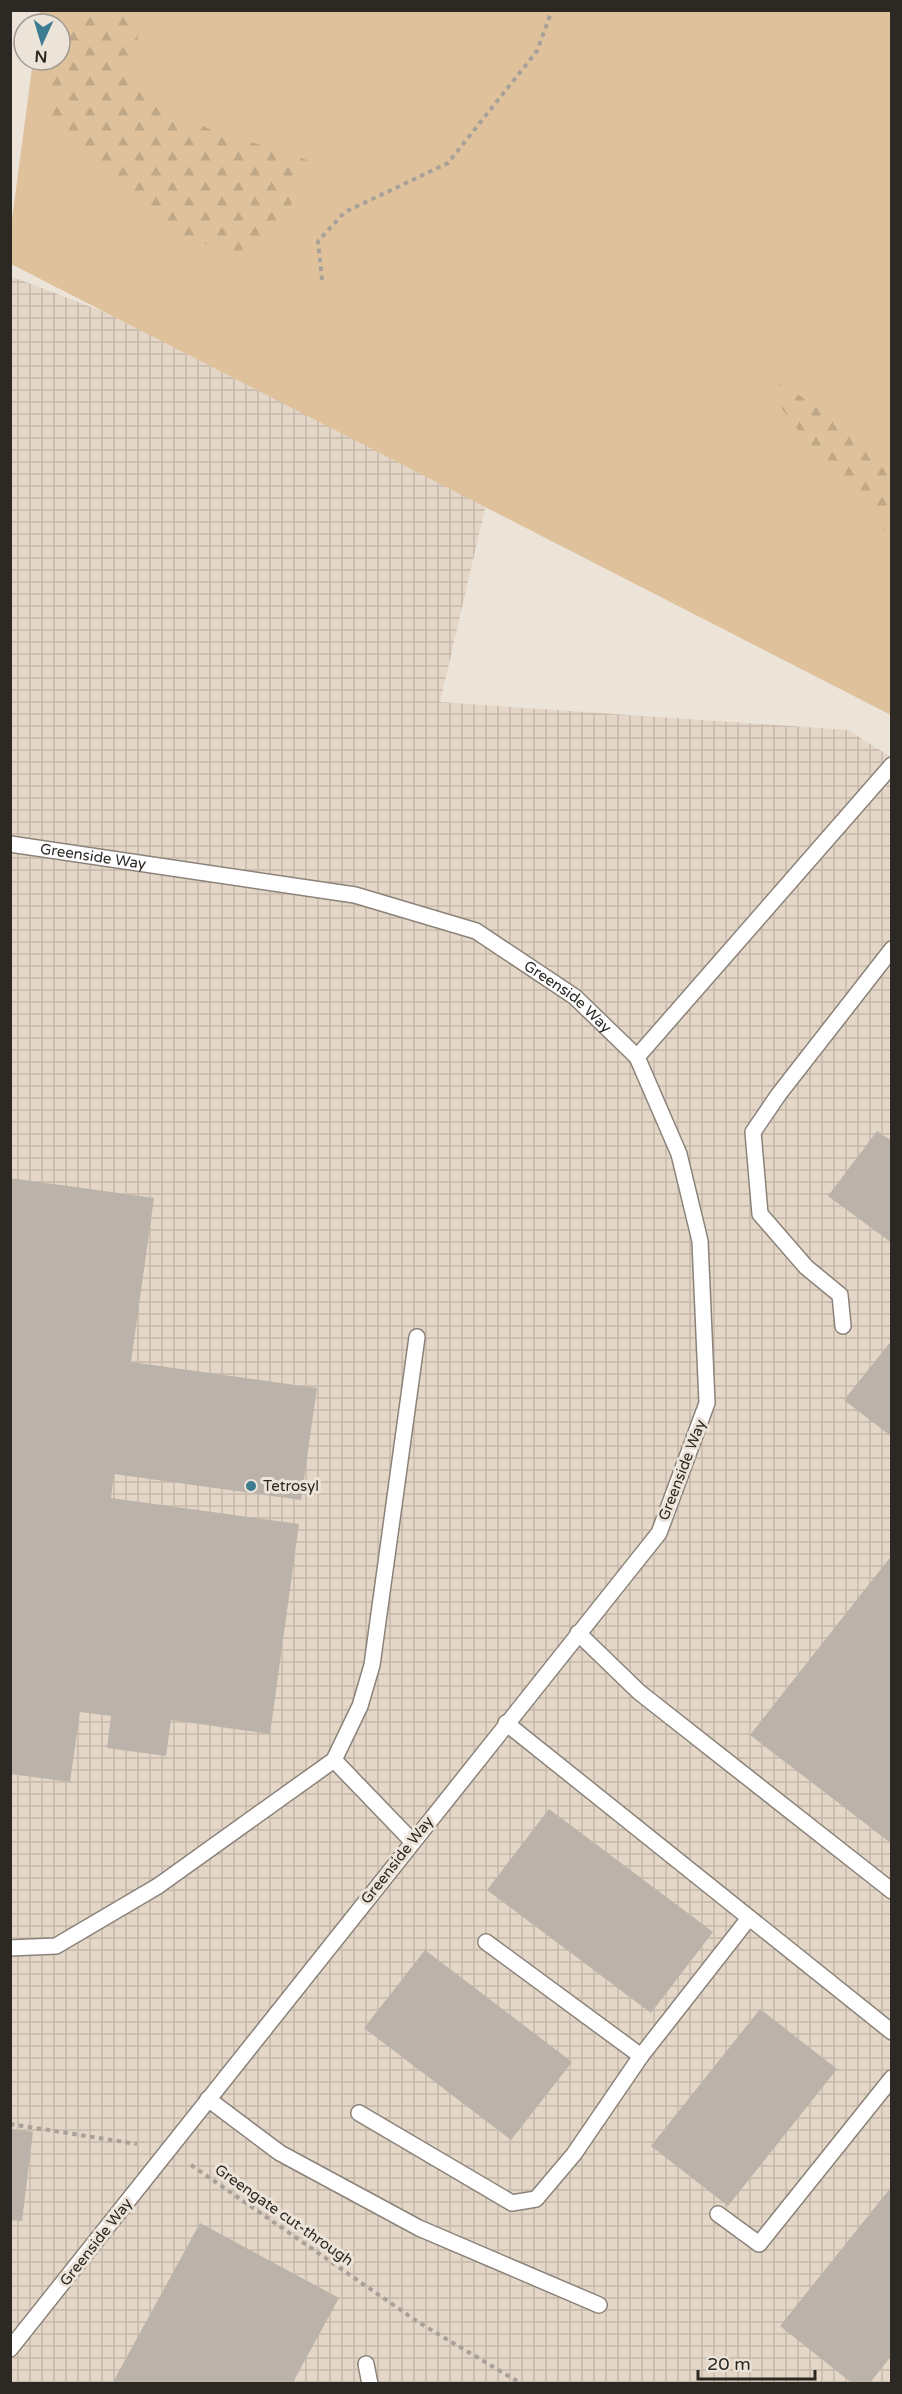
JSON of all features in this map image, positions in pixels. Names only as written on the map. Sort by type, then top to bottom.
[{"type":"lane","points":[[637,1057],[885,783],[891,765]]},
{"type":"lane","name":"Greenside Way","points":[[10,844],[355,895],[476,931],[575,998],[637,1057],[679,1154],[700,1241],[707,1403],[659,1533],[10,2349]]},
{"type":"lane","points":[[843,1326],[840,1295],[806,1267],[760,1214],[753,1132],[779,1094],[891,949]]},
{"type":"lane","points":[[10,1948],[56,1946],[158,1886],[334,1760],[360,1706],[372,1665],[417,1338]]},
{"type":"lane","points":[[578,1633],[639,1692],[891,1891]]},
{"type":"lane","points":[[506,1723],[891,2032]]},
{"type":"lane","points":[[334,1760],[412,1841]]},
{"type":"lane","points":[[359,2113],[512,2203],[536,2199],[574,2154],[641,2056],[749,1918]]},
{"type":"lane","points":[[486,1942],[641,2056]]},
{"type":"lane","points":[[718,2214],[759,2244],[891,2078]]},
{"type":"lane","points":[[208,2099],[280,2153],[419,2228],[599,2305]]},
{"type":"lane","points":[[366,2364],[370,2384]]},
{"type":"path","points":[[322,280],[318,241],[345,212],[448,162],[537,51],[552,10]]},
{"type":"path","name":"Greengate cut-through","points":[[10,2124],[169,2150],[417,2322],[522,2384]]},
{"type":"shaded area","points":[[10,276],[496,461],[440,702],[848,730],[891,757],[891,2383],[11,2383]]},
{"type":"green space","points":[[144,11],[127,81],[207,128],[310,161],[281,228],[235,254],[157,227],[49,115],[50,72],[72,72],[72,12],[51,12]]},
{"type":"green space","points":[[891,11],[891,715],[11,264],[11,227],[31,72],[72,72],[72,12],[40,12]]},
{"type":"green space","points":[[753,370],[815,404],[891,461],[891,538],[826,467]]},
{"type":"building","points":[[877,1131],[892,1141],[892,1243],[828,1196]]},
{"type":"building","name":"Tetrosyl","points":[[10,1178],[154,1198],[131,1362],[317,1388],[301,1500],[114,1474],[111,1498],[299,1524],[270,1734],[171,1720],[166,1756],[107,1748],[111,1716],[80,1712],[70,1782],[10,1774]]},
{"type":"building","points":[[892,1340],[892,1437],[844,1400]]},
{"type":"building","points":[[892,1555],[892,1844],[750,1735]]},
{"type":"building","points":[[549,1809],[713,1932],[651,2013],[487,1890]]},
{"type":"building","points":[[425,1950],[572,2062],[511,2140],[364,2028]]},
{"type":"building","points":[[760,2009],[837,2069],[728,2206],[651,2146]]},
{"type":"building","points":[[10,2129],[33,2132],[22,2221],[10,2220]]},
{"type":"building","points":[[892,2186],[892,2355],[869,2384],[853,2384],[780,2326]]},
{"type":"building","points":[[200,2223],[339,2298],[292,2384],[112,2384]]},
{"type":"place","name":"Tetrosyl","points":[[251,1486]]}]
